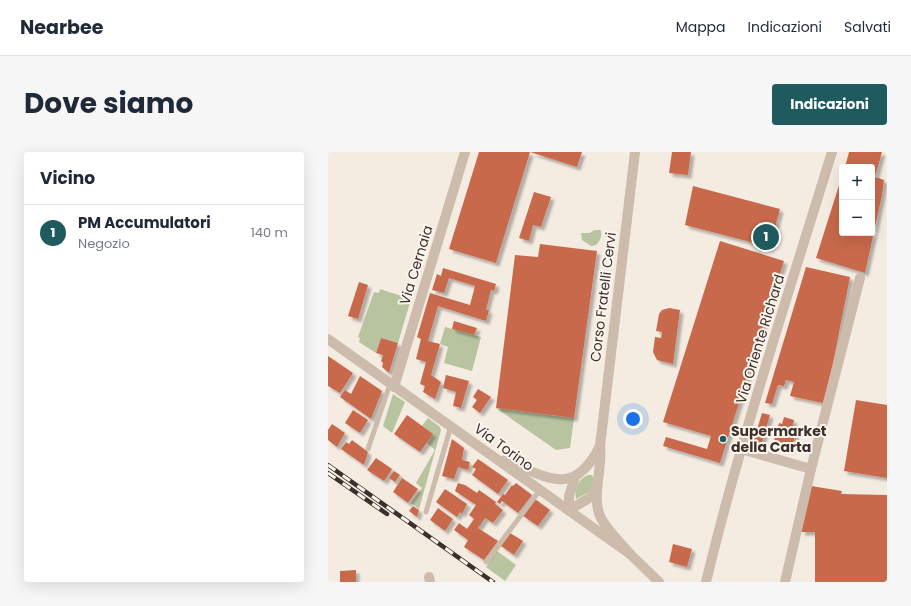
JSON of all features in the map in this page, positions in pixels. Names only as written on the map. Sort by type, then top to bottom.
[{"type":"street","name":"Via Cernaia","points":[[392,385],[465,152]]},
{"type":"street","name":"Corso Fratelli Cervi","points":[[630,554],[602,520],[597,503],[601,454],[600,446],[635,152]]},
{"type":"street","name":"Via Oriente Richard","points":[[706,582],[721,518],[741,449],[832,152]]},
{"type":"street","points":[[785,582],[811,468],[860,278]]},
{"type":"street","name":"Via Torino","points":[[328,339],[630,554],[659,582]]},
{"type":"street","name":"Corso Fratelli Cervi","points":[[575,477],[585,470],[592,462],[600,446]]},
{"type":"street","points":[[741,449],[811,468]]},
{"type":"street","points":[[490,453],[550,479],[560,480],[575,477],[569,496],[569,510]]},
{"type":"street","points":[[569,510],[591,497],[598,484]]},
{"type":"lane","points":[[368,449],[392,385]]},
{"type":"lane","points":[[426,512],[451,426]]},
{"type":"lane","points":[[486,562],[540,490]]},
{"type":"green space","points":[[594,230],[601,230],[601,236],[596,245],[591,246],[582,240],[581,233],[590,233]]},
{"type":"green space","points":[[380,289],[411,299],[398,343],[381,338],[376,353],[359,342],[360,338],[358,337],[374,292],[379,293]]},
{"type":"green space","points":[[445,327],[481,337],[472,371],[444,363],[448,347],[440,344]]},
{"type":"green space","points":[[393,394],[405,402],[392,433],[383,426]]},
{"type":"green space","points":[[496,408],[574,418],[570,448],[556,450]]},
{"type":"green space","points":[[428,418],[440,427],[441,430],[419,509],[411,503],[422,488],[416,483],[435,450],[427,443],[433,434],[422,426]]},
{"type":"green space","points":[[588,475],[592,475],[595,481],[591,491],[576,499],[576,492],[579,482]]},
{"type":"green space","points":[[497,551],[516,565],[505,581],[486,567]]},
{"type":"building","points":[[479,152],[530,152],[496,263],[449,249]]},
{"type":"building","points":[[530,152],[582,152],[577,167]]},
{"type":"building","points":[[672,152],[691,152],[688,175],[669,173]]},
{"type":"building","points":[[849,152],[882,152],[875,177],[875,164],[846,164]]},
{"type":"building","points":[[875,177],[884,180],[875,227]]},
{"type":"building","points":[[839,185],[839,236],[873,236],[865,273],[816,258]]},
{"type":"building","points":[[693,186],[780,209],[770,247],[685,225]]},
{"type":"building","points":[[534,192],[551,197],[541,227],[533,225],[529,241],[519,238]]},
{"type":"building","points":[[720,241],[784,261],[720,463],[663,446],[666,437],[707,449],[711,436],[663,422]]},
{"type":"building","points":[[540,244],[597,251],[574,418],[496,408],[515,255],[538,257]]},
{"type":"building","points":[[806,267],[850,277],[831,373],[823,403],[790,396],[794,382],[786,380],[784,386],[778,385],[772,404],[765,403]]},
{"type":"building","points":[[443,268],[496,284],[494,291],[491,290],[486,310],[489,310],[486,321],[438,306],[428,341],[440,344],[431,375],[441,382],[435,399],[423,392],[425,386],[420,384],[426,362],[416,359],[421,339],[417,337],[430,293],[470,305],[475,286],[449,278],[444,293],[432,290],[437,274],[441,276]]},
{"type":"building","points":[[359,282],[368,285],[358,319],[348,316]]},
{"type":"building","points":[[669,308],[680,310],[673,364],[657,360],[653,352],[655,337],[661,338],[662,332],[656,331],[659,314],[662,310]]},
{"type":"building","points":[[454,321],[477,328],[474,335],[452,329]]},
{"type":"building","points":[[381,338],[398,343],[389,373],[382,367],[383,363],[381,361],[383,355],[376,353]]},
{"type":"building","points":[[328,356],[353,373],[340,393],[328,386]]},
{"type":"building","points":[[446,375],[469,381],[461,408],[453,406],[456,392],[443,388]]},
{"type":"building","points":[[360,376],[382,391],[371,419],[340,397],[345,390],[351,394]]},
{"type":"building","points":[[478,389],[491,397],[480,413],[472,407],[477,400],[473,397]]},
{"type":"building","points":[[856,400],[887,405],[887,478],[844,471]]},
{"type":"building","points":[[353,410],[368,420],[360,433],[345,423]]},
{"type":"building","points":[[762,413],[770,415],[761,446],[753,443]]},
{"type":"building","points":[[407,415],[433,434],[420,452],[394,434]]},
{"type":"building","points":[[784,417],[794,420],[792,428],[797,430],[791,450],[782,448],[783,444],[774,441],[779,423],[782,424]]},
{"type":"building","points":[[332,424],[345,433],[337,447],[328,440],[328,430]]},
{"type":"building","points":[[452,439],[464,448],[462,460],[470,462],[468,470],[458,467],[454,479],[442,476]]},
{"type":"building","points":[[352,440],[368,452],[364,465],[341,449],[346,442],[349,444]]},
{"type":"building","points":[[376,458],[392,469],[384,481],[367,470]]},
{"type":"building","points":[[478,459],[508,480],[498,494],[472,475],[476,469],[472,467]]},
{"type":"building","points":[[394,471],[400,475],[395,482],[389,478]]},
{"type":"building","points":[[402,478],[418,489],[408,503],[393,492]]},
{"type":"building","points":[[458,483],[465,485],[477,493],[479,490],[496,502],[495,504],[503,510],[493,523],[485,518],[478,528],[498,541],[484,560],[464,547],[468,540],[454,530],[459,523],[467,529],[474,519],[469,515],[476,505],[455,491]]},
{"type":"building","points":[[516,483],[532,495],[518,513],[502,501],[500,504],[497,502],[503,494],[505,495],[512,485],[513,486]]},
{"type":"building","points":[[811,486],[842,491],[841,494],[887,495],[887,582],[815,582],[815,532],[801,532]]},
{"type":"building","points":[[445,489],[467,504],[462,514],[460,512],[457,517],[436,502]]},
{"type":"building","points":[[535,499],[550,510],[538,526],[523,516]]},
{"type":"building","points":[[413,506],[419,510],[417,517],[409,511]]},
{"type":"building","points":[[438,508],[453,519],[445,531],[430,520]]},
{"type":"building","points":[[510,533],[523,541],[514,555],[501,546]]},
{"type":"building","points":[[673,544],[692,549],[687,567],[669,562]]},
{"type":"building","points":[[356,570],[356,582],[340,582],[340,571]]},
{"type":"railway","points":[[328,465],[493,582]]},
{"type":"railway","points":[[328,473],[387,514]]},
{"type":"place","name":"PM Accumulatori","points":[[766,237]]},
{"type":"place","name":"Supermarket della Carta","points":[[723,439]]}]
